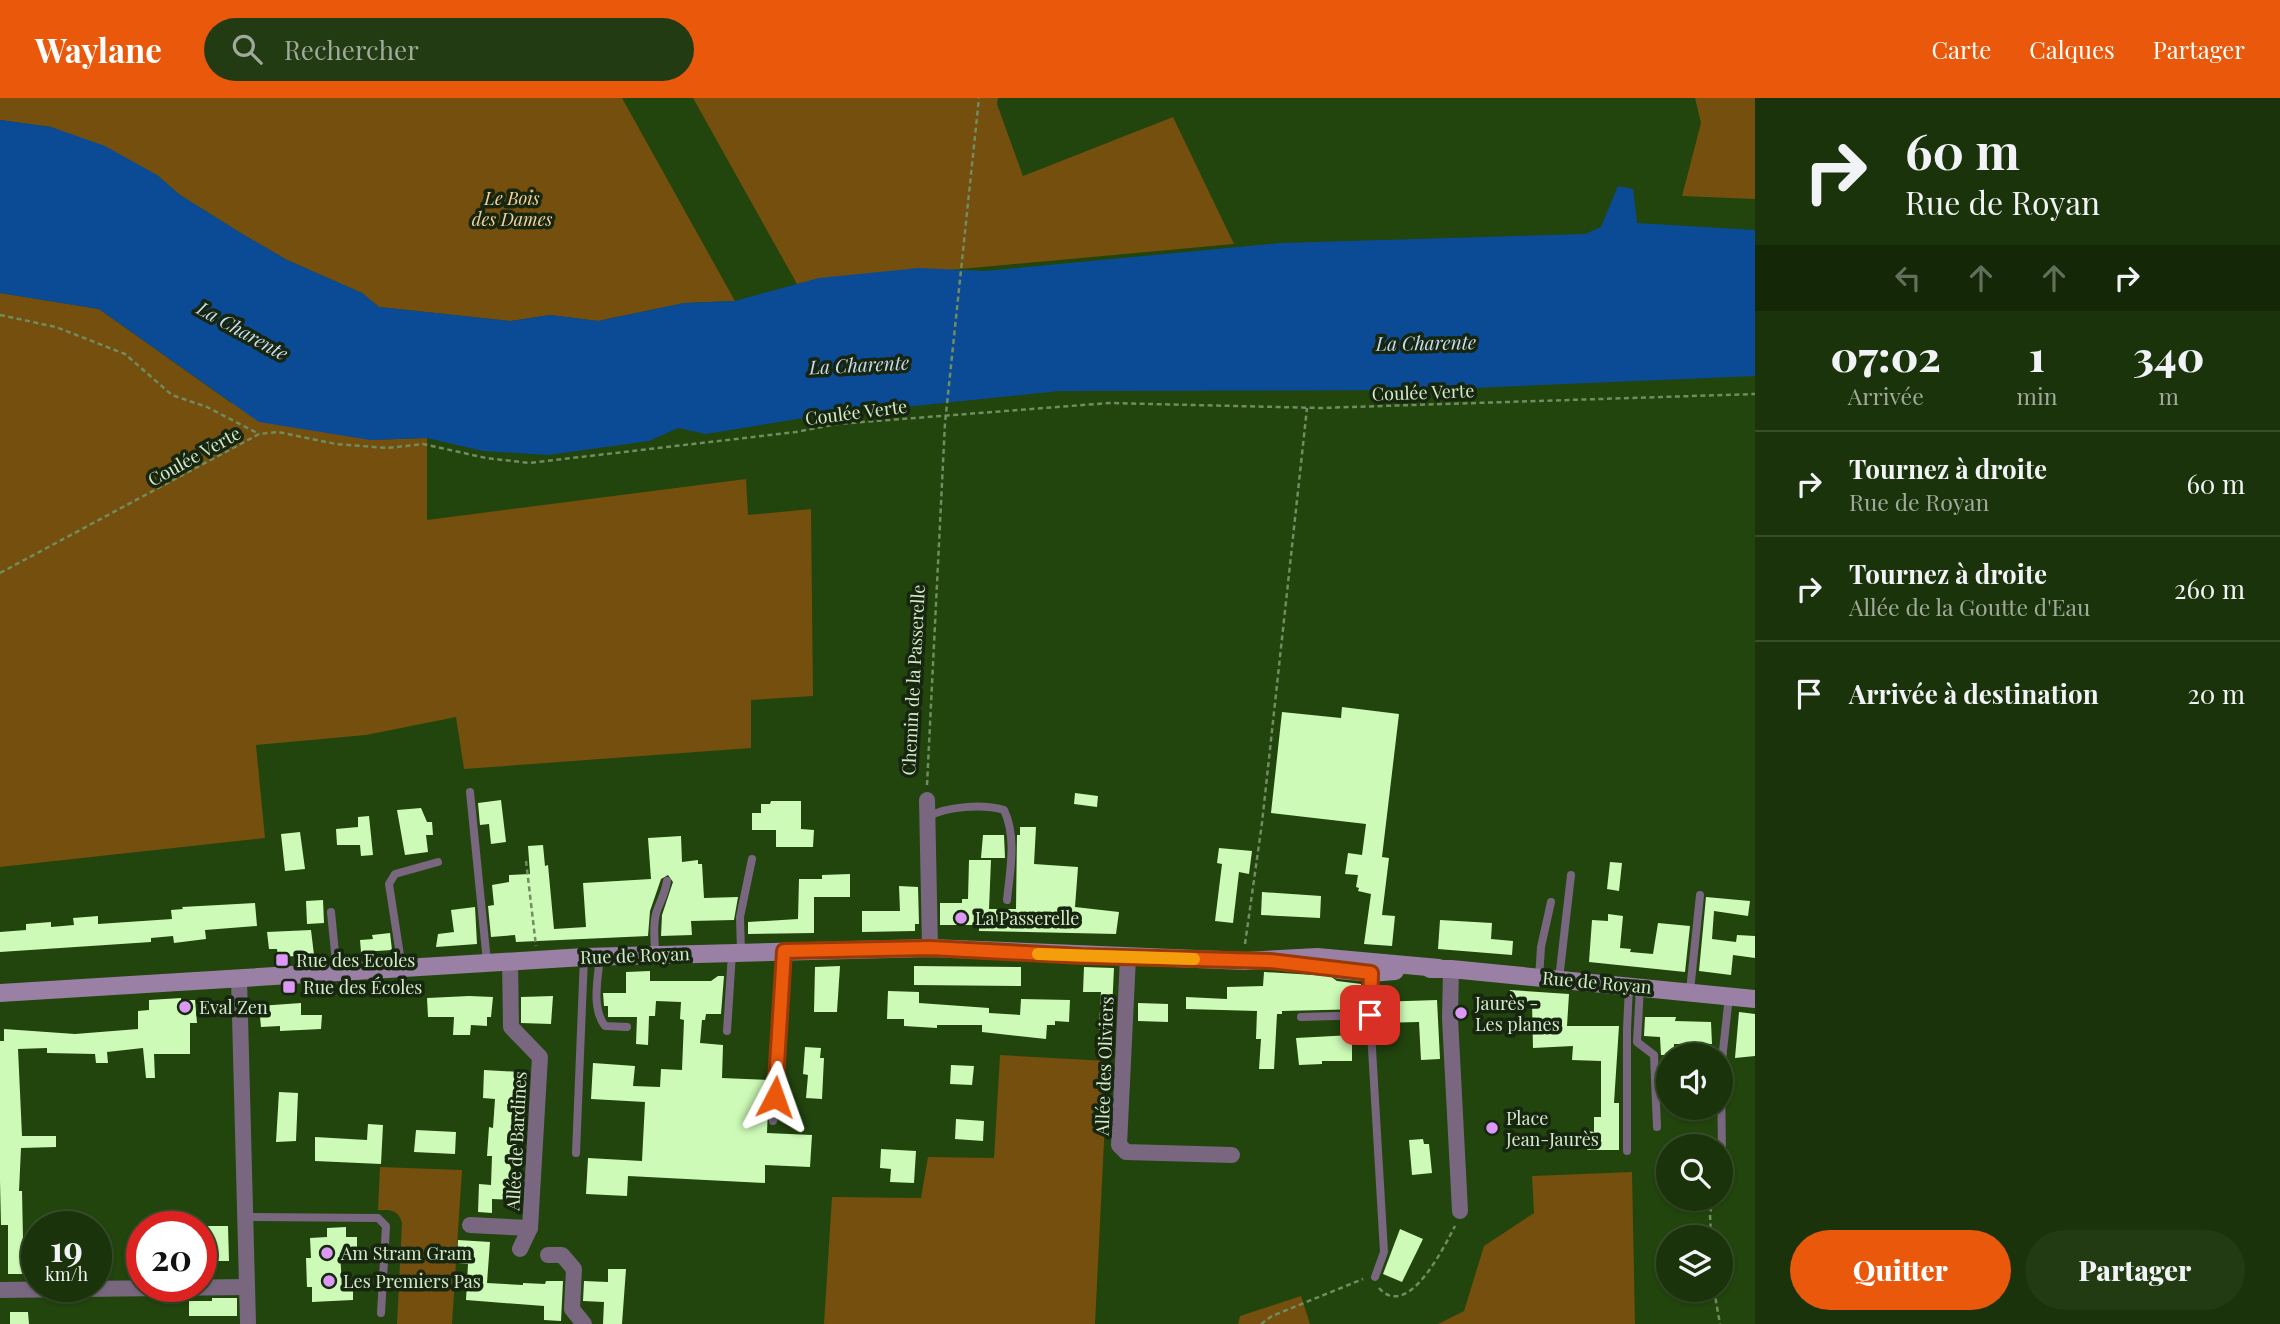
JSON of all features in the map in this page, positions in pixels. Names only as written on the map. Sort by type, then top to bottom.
[{"type":"main road","name":"Rue de Royan","points":[[0,993],[537,959],[930,948],[1245,961],[1325,957],[1635,985],[1755,999]]},
{"type":"main road","name":"Rue de Royan","points":[[1270,961],[1371,973],[1445,969]]},
{"type":"street","name":"Chemin de la Passerelle","points":[[928,800],[930,948]]},
{"type":"street","name":"Allée des Oliviers","points":[[1128,957],[1119,1145],[1126,1152],[1233,1156]]},
{"type":"street","name":"Allée de Bardines","points":[[510,961],[511,1027],[540,1058],[530,1228],[520,1249]]},
{"type":"street","points":[[1445,969],[1450,1009],[1460,1211]]},
{"type":"street","points":[[239,978],[248,1324]]},
{"type":"street","points":[[470,1225],[530,1228]]},
{"type":"street","points":[[548,1255],[562,1255],[574,1269],[572,1309],[584,1324]]},
{"type":"street","points":[[0,1290],[247,1287]]},
{"type":"lane","points":[[470,792],[487,962]]},
{"type":"lane","points":[[928,817],[939,810],[995,807],[1004,810],[1010,823],[1012,851],[1007,900]]},
{"type":"lane","points":[[727,1031],[740,917],[752,859]]},
{"type":"lane","points":[[402,968],[389,884],[395,874],[438,862]]},
{"type":"lane","points":[[1559,979],[1571,875]]},
{"type":"lane","points":[[655,954],[654,924],[658,908],[665,897],[667,881]]},
{"type":"lane","points":[[1690,991],[1700,895]]},
{"type":"lane","points":[[1539,978],[1541,947],[1551,902]]},
{"type":"lane","points":[[331,912],[337,972]]},
{"type":"lane","points":[[773,1121],[784,951]]},
{"type":"lane","points":[[592,957],[599,1018],[605,1026],[627,1027]]},
{"type":"lane","points":[[576,1153],[592,957]]},
{"type":"lane","points":[[1371,973],[1370,1015],[1384,1252],[1375,1277]]},
{"type":"lane","points":[[1635,985],[1637,1042],[1654,1055],[1657,1127]]},
{"type":"lane","points":[[1627,1151],[1627,1029],[1635,985]]},
{"type":"lane","points":[[1722,1134],[1721,1069],[1729,996]]},
{"type":"lane","points":[[1301,1017],[1370,1015]]},
{"type":"lane","points":[[244,1217],[379,1218],[386,1226],[381,1313]]},
{"type":"path","name":"Chemin de la Passerelle","points":[[928,800],[943,464],[961,257],[979,98]]},
{"type":"path","points":[[0,315],[56,327],[125,354],[172,394],[207,407],[259,434]]},
{"type":"path","name":"Coulée Verte","points":[[0,573],[259,434],[278,432],[336,444],[387,448],[424,444],[486,458],[528,463],[796,432],[837,424],[1109,403],[1307,407],[1755,394]]},
{"type":"path","points":[[1245,961],[1245,932],[1262,822],[1307,407]]},
{"type":"path","points":[[526,861],[537,959]]},
{"type":"path","points":[[1261,1324],[1272,1315],[1375,1277],[1380,1291],[1388,1296],[1407,1293],[1418,1286],[1446,1243],[1460,1211]]},
{"type":"path","points":[[1716,1302],[1720,1324]]},
{"type":"green space","name":"Le Bois des Dames","points":[[0,98],[622,98],[735,301],[684,303],[598,321],[550,315],[511,321],[379,307],[362,293],[287,260],[244,235],[180,195],[157,175],[51,127],[0,120]]},
{"type":"green space","points":[[693,98],[998,98],[997,104],[1023,176],[1173,117],[1234,244],[797,284]]},
{"type":"green space","points":[[1695,98],[1755,98],[1755,199],[1682,196],[1701,123]]},
{"type":"green space","points":[[0,293],[99,309],[230,402],[370,440],[427,438],[427,520],[746,479],[748,515],[811,509],[813,696],[751,700],[751,748],[464,769],[456,717],[366,735],[256,745],[265,838],[0,867]]},
{"type":"green space","points":[[1000,1055],[1108,1061],[1095,1324],[824,1324],[832,1197],[921,1198],[928,1157],[994,1158]]},
{"type":"green space","points":[[380,1167],[462,1170],[452,1324],[397,1324],[402,1223],[396,1213],[378,1210]]},
{"type":"green space","points":[[1632,1172],[1635,1324],[1438,1324],[1464,1311],[1484,1246],[1534,1213],[1532,1176]]},
{"type":"green space","points":[[1301,1296],[1310,1324],[1238,1324],[1240,1316]]},
{"type":"water","name":"La Charente","points":[[0,120],[51,127],[105,146],[157,175],[180,195],[244,235],[287,260],[362,293],[379,307],[511,321],[550,315],[598,321],[684,303],[735,301],[819,278],[919,268],[985,271],[1281,243],[1585,234],[1601,227],[1618,186],[1633,189],[1637,223],[1755,230],[1755,376],[1426,390],[1060,391],[809,417],[706,434],[678,428],[649,441],[548,455],[483,451],[427,438],[370,440],[259,422],[99,309],[0,293]]},
{"type":"building","points":[[1342,707],[1399,714],[1382,857],[1389,858],[1382,915],[1395,916],[1392,946],[1364,944],[1371,894],[1358,891],[1358,875],[1345,874],[1348,853],[1362,855],[1366,824],[1271,813],[1282,712],[1341,718]]},
{"type":"building","points":[[1075,793],[1098,796],[1097,807],[1074,804]]},
{"type":"building","points":[[501,800],[506,842],[491,844],[489,824],[480,825],[478,803]]},
{"type":"building","points":[[771,801],[801,801],[801,829],[814,830],[813,847],[776,847],[776,830],[752,830],[752,813],[761,813],[761,804],[770,804]]},
{"type":"building","points":[[421,808],[427,822],[432,822],[433,835],[426,835],[428,852],[405,855],[397,810]]},
{"type":"building","points":[[369,816],[373,855],[361,856],[360,845],[337,845],[336,829],[358,827],[358,817]]},
{"type":"building","points":[[1020,827],[1036,827],[1034,864],[1078,867],[1075,907],[1119,912],[1116,934],[979,931],[979,925],[940,925],[940,903],[962,903],[962,899],[968,899],[969,860],[991,860],[989,909],[1016,909],[1017,835],[1020,835]]},
{"type":"building","points":[[300,832],[305,869],[285,871],[281,834]]},
{"type":"building","points":[[983,835],[1004,835],[1005,858],[981,858]]},
{"type":"building","points":[[681,836],[682,862],[698,860],[698,864],[702,864],[704,898],[738,897],[734,920],[691,921],[692,935],[661,936],[662,915],[673,882],[668,875],[661,879],[650,911],[648,936],[516,942],[515,935],[491,937],[488,906],[494,905],[492,885],[509,882],[509,875],[530,874],[528,846],[543,845],[545,866],[548,865],[554,929],[586,927],[583,883],[651,879],[648,838]]},
{"type":"building","points":[[1219,848],[1252,851],[1249,874],[1239,872],[1233,923],[1215,921],[1222,864],[1217,863]]},
{"type":"building","points":[[1610,862],[1622,863],[1619,891],[1607,889]]},
{"type":"building","points":[[850,874],[850,897],[814,897],[814,933],[748,934],[748,922],[798,919],[799,879],[822,879],[822,875]]},
{"type":"building","points":[[899,886],[918,887],[919,924],[915,924],[915,931],[862,932],[862,911],[900,911]]},
{"type":"building","points":[[1262,892],[1321,896],[1320,918],[1261,915]]},
{"type":"building","points":[[1706,897],[1750,901],[1748,916],[1714,911],[1712,939],[1736,942],[1737,935],[1755,936],[1755,958],[1733,955],[1731,975],[1699,971]]},
{"type":"building","points":[[323,900],[324,923],[307,924],[306,901]]},
{"type":"building","points":[[255,903],[257,926],[205,930],[206,939],[174,943],[173,936],[151,938],[151,942],[0,952],[0,932],[26,930],[26,924],[51,922],[51,927],[74,925],[73,918],[98,916],[98,924],[172,919],[171,910],[183,909],[182,907]]},
{"type":"building","points":[[475,907],[477,944],[436,947],[438,934],[454,932],[451,910]]},
{"type":"building","points":[[1608,914],[1623,916],[1620,948],[1631,949],[1630,952],[1653,954],[1658,923],[1690,926],[1685,972],[1589,962],[1592,920],[1608,921]]},
{"type":"building","points":[[1440,920],[1492,923],[1491,939],[1513,941],[1512,955],[1438,949]]},
{"type":"building","points":[[311,930],[314,955],[278,957],[277,949],[269,949],[267,932]]},
{"type":"building","points":[[390,933],[392,950],[361,952],[360,940],[373,939],[372,935]]},
{"type":"building","points":[[840,966],[837,1012],[814,1012],[815,967]]},
{"type":"building","points":[[914,966],[1021,967],[1021,986],[914,985]]},
{"type":"building","points":[[1084,967],[1114,968],[1111,1031],[1099,1030],[1101,992],[1083,992]]},
{"type":"building","points":[[650,971],[650,981],[711,981],[718,976],[724,976],[721,1014],[706,1014],[705,1020],[702,1020],[700,1043],[723,1045],[722,1078],[769,1080],[767,1133],[812,1135],[810,1167],[765,1165],[765,1183],[628,1176],[627,1196],[586,1194],[588,1158],[642,1161],[645,1102],[591,1099],[593,1063],[635,1066],[633,1086],[660,1087],[661,1069],[682,1070],[684,1020],[680,1019],[681,1002],[656,1001],[655,1016],[649,1016],[648,1045],[636,1044],[637,1017],[608,1017],[608,1006],[604,1006],[603,993],[626,993],[626,972]]},
{"type":"building","points":[[1264,972],[1330,976],[1337,981],[1361,984],[1360,1003],[1364,1002],[1364,1009],[1282,1011],[1282,1014],[1277,1014],[1274,1069],[1259,1069],[1261,1039],[1256,1039],[1257,1011],[1186,1009],[1186,997],[1227,999],[1227,987],[1263,986]]},
{"type":"building","points":[[1510,990],[1569,994],[1567,1026],[1619,1026],[1614,1103],[1619,1103],[1619,1150],[1587,1150],[1587,1131],[1594,1132],[1594,1117],[1601,1117],[1601,1061],[1572,1060],[1573,1046],[1533,1048],[1532,1002],[1509,1000]]},
{"type":"building","points":[[888,991],[919,992],[919,1003],[989,1008],[989,1013],[1020,1015],[1021,999],[1070,1000],[1069,1022],[1055,1021],[1055,1025],[1047,1025],[1046,1039],[982,1032],[982,1025],[937,1025],[937,1028],[904,1026],[904,1019],[887,1019]]},
{"type":"building","points":[[553,996],[551,1024],[521,1023],[521,997]]},
{"type":"building","points":[[493,997],[487,1026],[471,1025],[470,1035],[453,1035],[454,1017],[428,1017],[427,998]]},
{"type":"building","points":[[149,1000],[195,1000],[197,1023],[190,1023],[190,1054],[154,1054],[155,1078],[146,1078],[143,1048],[107,1052],[108,1063],[96,1063],[95,1054],[47,1053],[47,1048],[18,1049],[22,1136],[56,1136],[56,1147],[21,1148],[21,1274],[8,1274],[8,1225],[1,1225],[0,1181],[0,1041],[4,1041],[4,1029],[75,1034],[138,1029],[138,1011],[149,1010]]},
{"type":"building","points":[[1437,1000],[1440,1059],[1421,1060],[1419,1022],[1377,1023],[1377,1002]]},
{"type":"building","points":[[301,1003],[301,1015],[322,1015],[321,1029],[280,1031],[280,1026],[261,1027],[259,1006]]},
{"type":"building","points":[[1138,1003],[1168,1004],[1168,1022],[1138,1021]]},
{"type":"building","points":[[1739,1012],[1755,1014],[1755,1056],[1735,1058]]},
{"type":"building","points":[[1645,1017],[1676,1017],[1675,1021],[1711,1022],[1712,1043],[1660,1043],[1660,1037],[1644,1036]]},
{"type":"building","points":[[1352,1035],[1352,1061],[1322,1061],[1322,1064],[1299,1065],[1296,1038]]},
{"type":"building","points":[[805,1047],[821,1048],[820,1058],[824,1058],[822,1099],[806,1098],[808,1075],[803,1074]]},
{"type":"building","points":[[951,1065],[974,1066],[972,1085],[950,1084]]},
{"type":"building","points":[[484,1070],[520,1072],[520,1086],[515,1086],[512,1136],[517,1136],[516,1150],[512,1150],[510,1179],[511,1186],[514,1186],[513,1200],[492,1199],[492,1213],[478,1212],[479,1184],[491,1185],[492,1156],[487,1156],[495,1099],[483,1098]]},
{"type":"building","points":[[279,1092],[298,1093],[296,1141],[276,1142]]},
{"type":"building","points":[[956,1119],[984,1121],[983,1141],[955,1139]]},
{"type":"building","points":[[368,1124],[383,1125],[381,1164],[315,1161],[315,1137],[367,1140]]},
{"type":"building","points":[[416,1130],[456,1132],[455,1154],[414,1152]]},
{"type":"building","points":[[1423,1139],[1424,1144],[1429,1144],[1432,1173],[1412,1175],[1409,1140]]},
{"type":"building","points":[[881,1149],[916,1151],[914,1183],[890,1182],[891,1169],[880,1168]]},
{"type":"building","points":[[217,1226],[228,1226],[229,1261],[217,1261]]},
{"type":"building","points":[[346,1227],[346,1237],[357,1237],[357,1252],[340,1253],[342,1285],[353,1284],[353,1300],[312,1302],[312,1287],[307,1287],[306,1258],[311,1258],[310,1238],[327,1237],[327,1228]]},
{"type":"building","points":[[1400,1229],[1423,1239],[1402,1282],[1383,1274]]},
{"type":"building","points":[[458,1240],[490,1242],[487,1283],[523,1285],[563,1281],[561,1321],[544,1320],[544,1306],[466,1300],[468,1264],[457,1263]]},
{"type":"building","points":[[608,1269],[626,1269],[622,1324],[603,1324],[604,1302],[583,1301],[584,1281],[608,1282]]},
{"type":"building","points":[[217,1298],[237,1298],[237,1316],[189,1316],[189,1302],[217,1302]]},
{"type":"building","points":[[10,1312],[28,1312],[29,1324],[10,1324]]},
{"type":"slow traffic","points":[[1038,954],[1194,959]]},
{"type":"place","name":"La Passerelle","points":[[961,918]]},
{"type":"place","name":"Rue des Ecoles","points":[[282,960]]},
{"type":"place","name":"Rue des Écoles","points":[[289,987]]},
{"type":"place","name":"Eval Zen","points":[[185,1007]]},
{"type":"place","name":"Jaurès - Les planes","points":[[1461,1013]]},
{"type":"place","name":"Place Jean-Jaurès","points":[[1492,1128]]},
{"type":"place","name":"Am Stram Gram","points":[[327,1253]]},
{"type":"place","name":"Les Premiers Pas","points":[[329,1281]]},
{"type":"route","points":[[775,1097],[784,951],[930,948],[1082,956],[1270,961],[1371,973],[1370,1015]]}]
